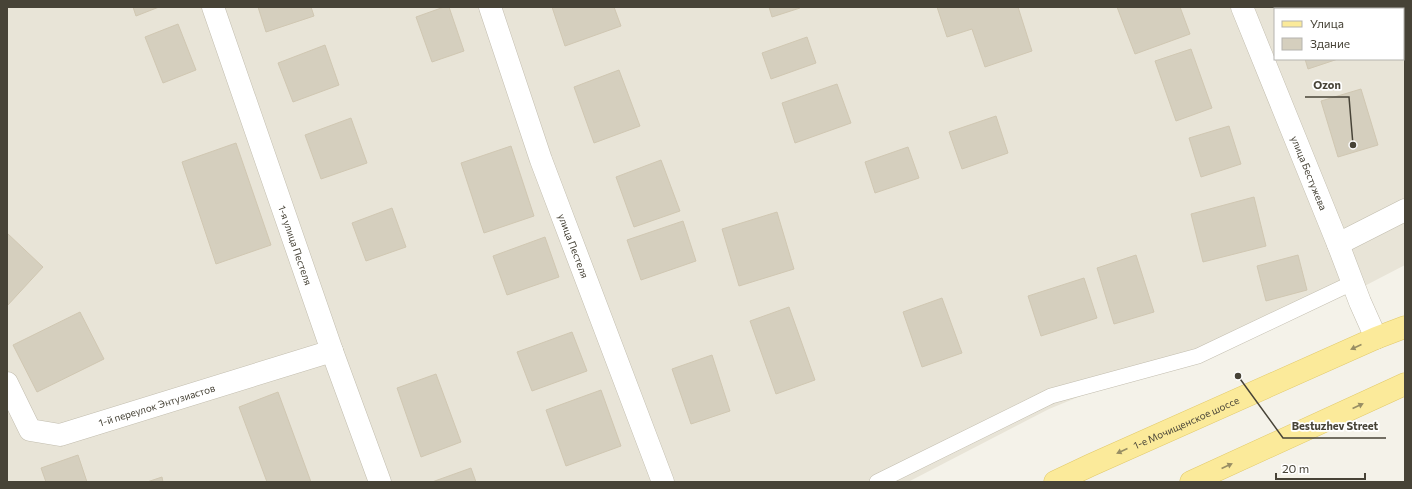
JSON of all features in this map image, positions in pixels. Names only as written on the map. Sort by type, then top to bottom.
[{"type":"main road","name":"1-е Мочищенское шоссе","points":[[1056,482],[1376,338],[1405,327]]},
{"type":"main road","points":[[1191,482],[1405,384]]},
{"type":"street","name":"1-я улица Пестеля","points":[[213,7],[332,351],[380,482]]},
{"type":"street","name":"улица Пестеля","points":[[490,7],[541,160],[663,482]]},
{"type":"street","name":"улица Бестужева","points":[[1242,7],[1352,282],[1376,338]]},
{"type":"street","points":[[1338,244],[1405,210]]},
{"type":"street","name":"1-й переулок Энтузиастов","points":[[7,383],[30,430],[60,434],[332,351]]},
{"type":"lane","points":[[877,482],[1051,396],[1198,356],[1352,282]]},
{"type":"shaded area","points":[[7,7],[1405,7],[1405,265],[1351,293],[1200,347],[1049,409],[908,482],[7,482]]},
{"type":"building","points":[[133,7],[159,7],[136,16]]},
{"type":"building","points":[[258,7],[311,7],[314,16],[266,32]]},
{"type":"building","points":[[444,7],[449,7],[464,51],[432,62],[416,17]]},
{"type":"building","points":[[552,7],[614,7],[621,26],[565,46]]},
{"type":"building","points":[[769,7],[800,7],[800,8],[772,17]]},
{"type":"building","points":[[937,7],[1018,7],[1032,51],[985,67],[972,29],[947,37]]},
{"type":"building","points":[[1117,7],[1180,7],[1190,34],[1135,54]]},
{"type":"building","points":[[178,24],[196,70],[163,83],[145,37]]},
{"type":"building","points":[[807,37],[816,63],[771,79],[762,53]]},
{"type":"building","points":[[325,45],[339,85],[293,102],[278,63]]},
{"type":"building","points":[[1191,49],[1212,108],[1176,121],[1155,61]]},
{"type":"building","points":[[1305,60],[1335,60],[1308,69]]},
{"type":"building","points":[[619,70],[640,126],[594,143],[574,87]]},
{"type":"building","points":[[837,84],[851,123],[795,143],[782,103]]},
{"type":"building","points":[[1361,89],[1378,145],[1338,157],[1321,101]]},
{"type":"building","points":[[996,116],[1008,153],[962,169],[949,132]]},
{"type":"building","points":[[351,118],[367,163],[321,179],[305,135]]},
{"type":"building","points":[[1229,126],[1241,164],[1201,177],[1189,138]]},
{"type":"building","points":[[236,143],[271,245],[216,264],[182,162]]},
{"type":"building","points":[[511,146],[534,216],[484,233],[461,163]]},
{"type":"building","points":[[908,147],[919,178],[875,193],[865,162]]},
{"type":"building","points":[[661,160],[680,211],[634,227],[616,177]]},
{"type":"building","points":[[1254,197],[1266,246],[1203,262],[1191,214]]},
{"type":"building","points":[[392,208],[406,247],[366,261],[352,223]]},
{"type":"building","points":[[777,212],[794,269],[739,286],[722,229]]},
{"type":"building","points":[[683,221],[696,261],[641,280],[627,240]]},
{"type":"building","points":[[7,233],[43,267],[7,306]]},
{"type":"building","points":[[545,237],[559,277],[507,295],[493,256]]},
{"type":"building","points":[[1136,255],[1154,312],[1114,324],[1097,268]]},
{"type":"building","points":[[1298,255],[1307,290],[1266,301],[1257,266]]},
{"type":"building","points":[[1084,278],[1097,318],[1041,336],[1028,296]]},
{"type":"building","points":[[942,298],[962,353],[922,367],[903,312]]},
{"type":"building","points":[[789,307],[815,380],[776,394],[750,321]]},
{"type":"building","points":[[80,312],[104,359],[37,392],[13,345]]},
{"type":"building","points":[[572,332],[587,371],[532,391],[517,352]]},
{"type":"building","points":[[712,355],[730,411],[691,424],[672,369]]},
{"type":"building","points":[[436,374],[461,442],[421,457],[397,388]]},
{"type":"building","points":[[601,390],[621,446],[566,466],[546,410]]},
{"type":"building","points":[[278,392],[311,482],[267,482],[239,407]]},
{"type":"building","points":[[78,455],[87,482],[46,482],[41,468]]},
{"type":"building","points":[[471,468],[476,482],[432,482]]},
{"type":"building","points":[[162,477],[163,482],[147,482]]},
{"type":"place","name":"Ozon","points":[[1353,145]]},
{"type":"place","name":"Bestuzhev Street","points":[[1238,376]]}]
